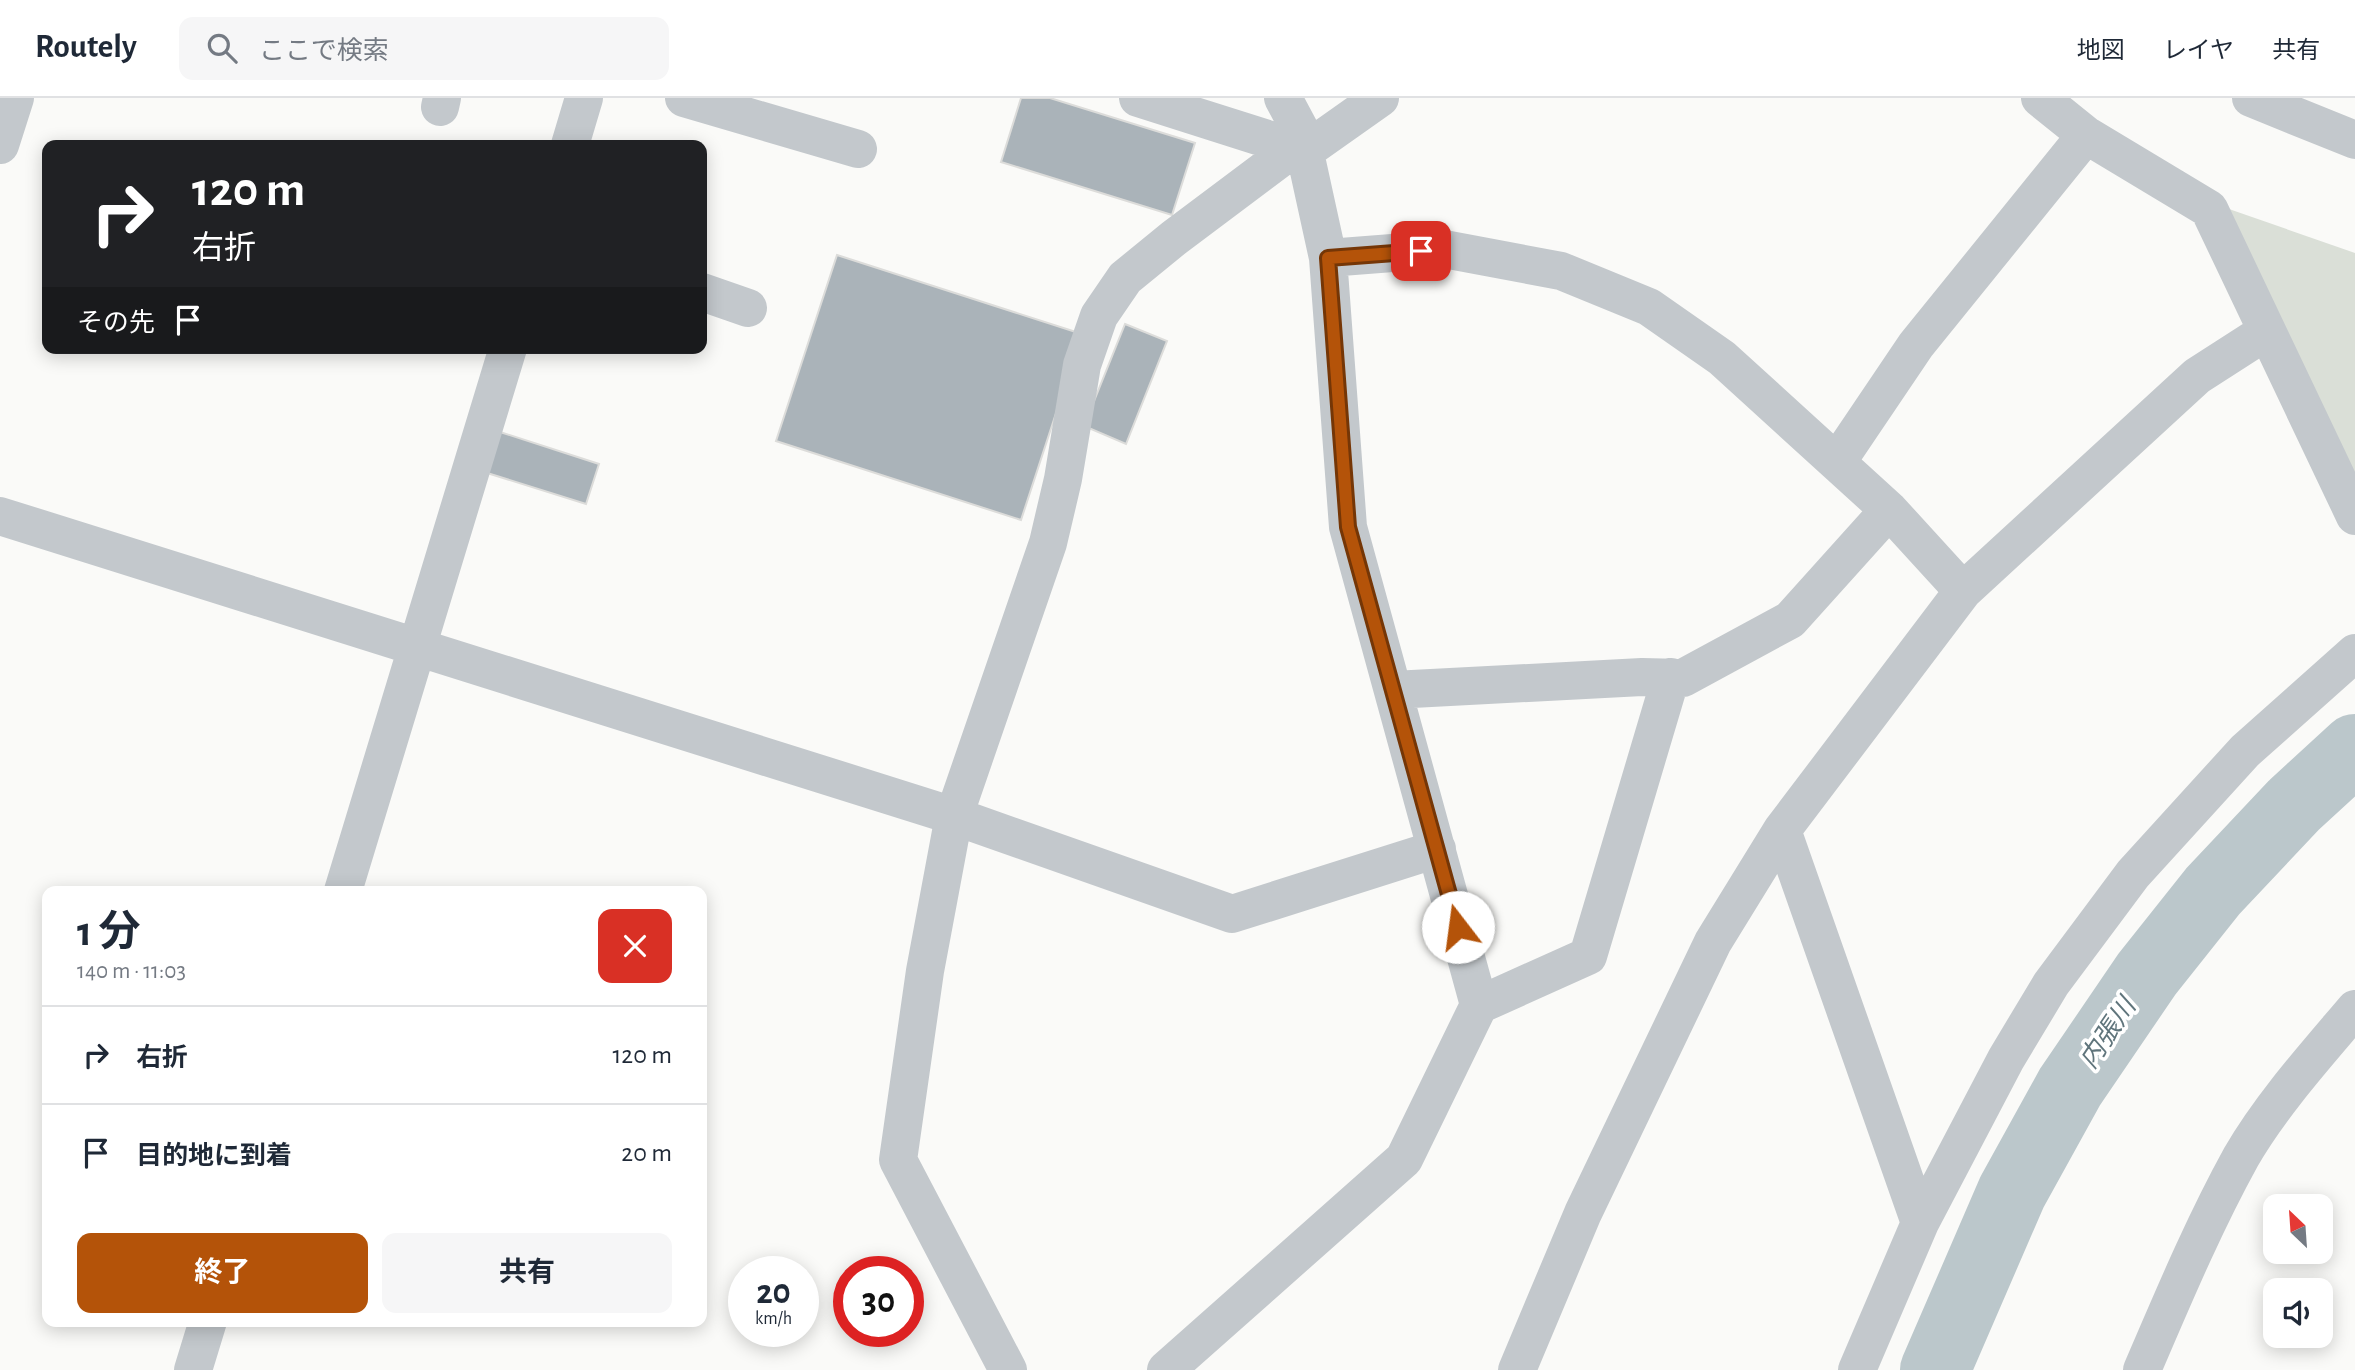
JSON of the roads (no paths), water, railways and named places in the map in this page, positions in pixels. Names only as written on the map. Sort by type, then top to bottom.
[{"type":"street","points":[[0,145],[15,98]]},
{"type":"street","points":[[571,140],[584,98]]},
{"type":"street","points":[[684,98],[858,149]]},
{"type":"street","points":[[1138,98],[1299,149]]},
{"type":"street","points":[[1283,98],[1300,130],[1299,149],[1328,258],[1348,527],[1479,1005]]},
{"type":"street","points":[[1008,1370],[898,1160],[925,971],[954,816],[1048,543],[1063,479],[1082,365],[1099,316],[1125,278],[1174,237],[1299,149],[1380,98]]},
{"type":"street","points":[[2040,98],[2086,135],[2209,208],[2355,516]]},
{"type":"street","points":[[2251,98],[2355,140]]},
{"type":"street","points":[[1837,462],[1916,345],[2086,135]]},
{"type":"street","points":[[1328,258],[1444,249],[1561,271],[1649,307],[1722,358],[1837,462],[1889,510],[1963,591]]},
{"type":"street","points":[[707,294],[748,308]]},
{"type":"street","points":[[1517,1370],[1583,1213],[1713,942],[1782,830],[1963,591],[2197,376],[2267,331]]},
{"type":"street","points":[[344,886],[506,354]]},
{"type":"street","points":[[1393,691],[1683,678],[1790,620],[1889,510]]},
{"type":"street","points":[[0,516],[954,816],[1232,914],[1437,849]]},
{"type":"street","points":[[1857,1370],[1920,1223],[2006,1059],[2051,984],[2133,874],[2245,751],[2355,653]]},
{"type":"street","points":[[1166,1370],[1404,1159],[1479,1005],[1588,956],[1671,677]]},
{"type":"street","points":[[1782,830],[1920,1223]]},
{"type":"street","points":[[2142,1370],[2194,1251],[2242,1155],[2292,1085],[2355,1009]]},
{"type":"street","points":[[193,1370],[206,1327]]},
{"type":"waterway","name":"内張川","points":[[1935,1370],[2012,1192],[2070,1087],[2147,974],[2213,891],[2294,805],[2355,749]]}]
